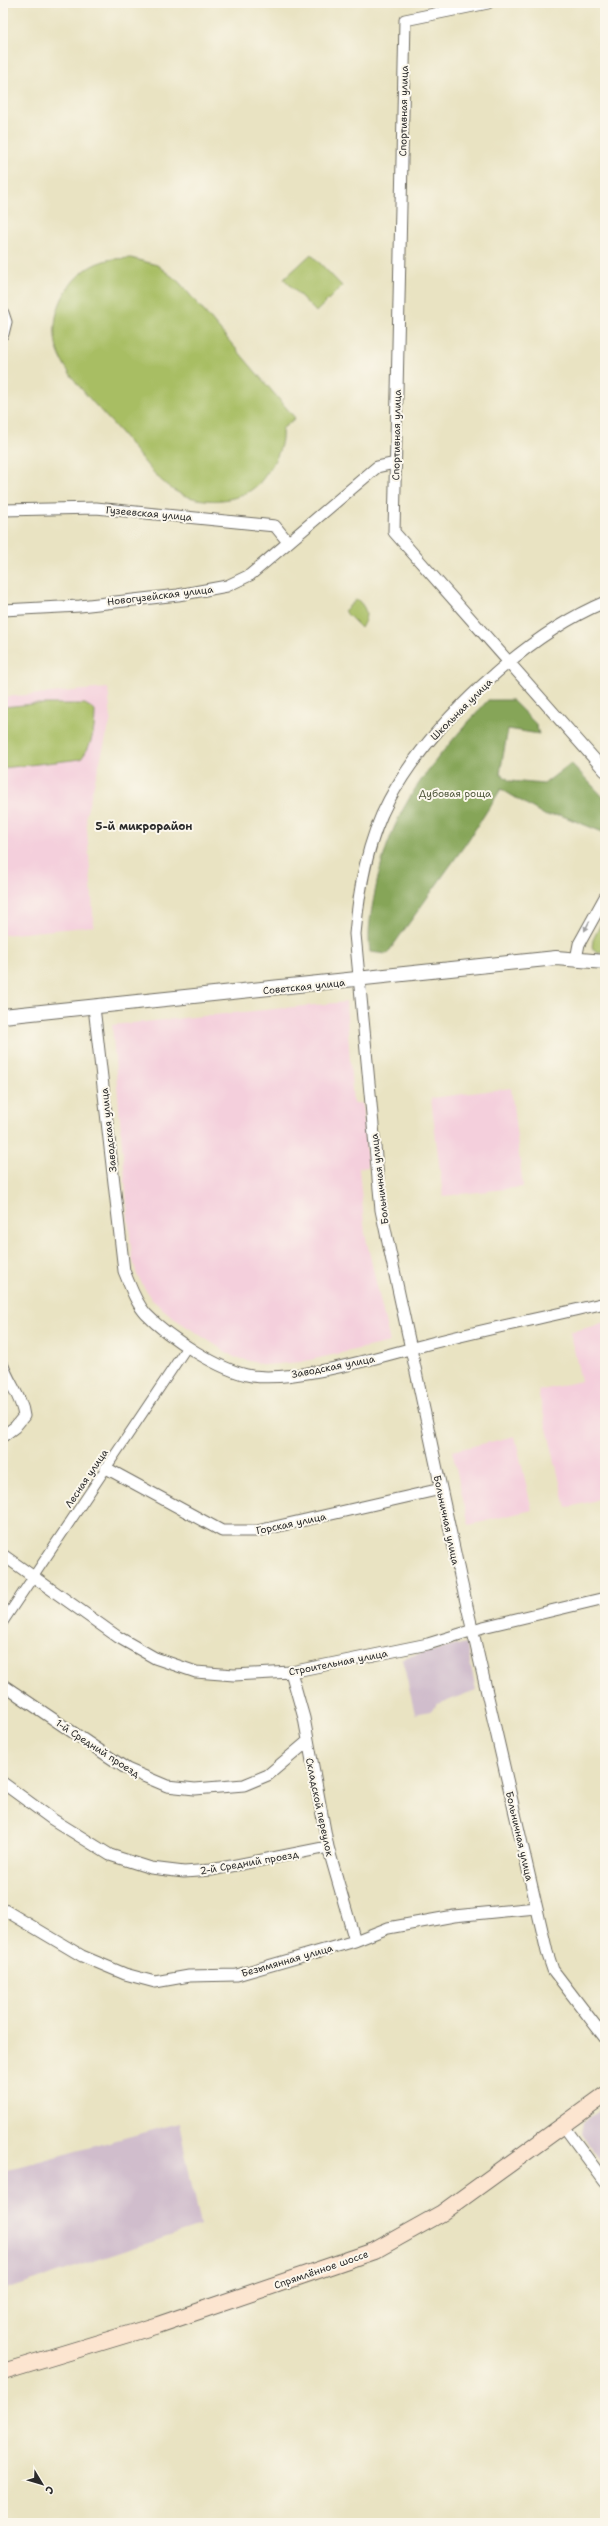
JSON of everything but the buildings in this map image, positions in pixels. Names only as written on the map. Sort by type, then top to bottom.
[{"type":"main road","name":"Спрямлённое шоссе","points":[[3,2372],[158,2325],[374,2251],[442,2213],[605,2095]]},
{"type":"street","name":"Спортивная улица","points":[[488,3],[405,20],[394,532],[605,771]]},
{"type":"street","points":[[3,313],[6,322],[3,334]]},
{"type":"street","name":"Новогузейская улица","points":[[3,610],[80,606],[227,586],[250,575],[377,467],[395,463]]},
{"type":"street","name":"Гузеевская улица","points":[[3,510],[96,508],[144,511],[275,526],[288,542]]},
{"type":"street","name":"Школьная улица","points":[[359,980],[355,934],[359,897],[368,853],[388,801],[415,758],[440,729],[509,664],[561,624],[605,602]]},
{"type":"street","points":[[576,959],[579,944],[605,896]]},
{"type":"street","name":"Советская улица","points":[[3,1016],[359,980],[556,958],[605,962]]},
{"type":"street","name":"Больничная улица","points":[[359,980],[381,1210],[472,1632],[536,1908],[553,1970],[605,2038]]},
{"type":"street","name":"Заводская улица","points":[[94,1007],[124,1271],[134,1294],[145,1313],[187,1347],[226,1367],[252,1376],[293,1375],[605,1303]]},
{"type":"street","name":"Лесная улица","points":[[3,1622],[33,1575],[187,1347]]},
{"type":"street","points":[[3,1366],[8,1381],[23,1406],[24,1416],[15,1427],[3,1436]]},
{"type":"street","name":"Горская улица","points":[[106,1468],[222,1531],[257,1531],[441,1489]]},
{"type":"street","name":"Строительная улица","points":[[3,1555],[118,1637],[155,1658],[196,1672],[234,1675],[291,1672],[428,1644],[605,1598]]},
{"type":"street","name":"Складской переулок","points":[[291,1672],[304,1718],[307,1742],[328,1847],[355,1941]]},
{"type":"street","name":"1-й Средний проезд","points":[[3,1685],[127,1769],[167,1786],[195,1789],[244,1785],[268,1775],[307,1742]]},
{"type":"street","name":"2-й Средний проезд","points":[[3,1782],[52,1819],[110,1855],[151,1868],[184,1872],[212,1870],[328,1847]]},
{"type":"street","name":"Безымянная улица","points":[[3,1910],[82,1956],[125,1974],[156,1982],[189,1976],[237,1974],[355,1941],[388,1928],[447,1917],[536,1908]]},
{"type":"street","points":[[563,2125],[605,2182]]},
{"type":"shaded area","points":[[108,688],[111,719],[86,815],[94,926],[3,935],[3,697]]},
{"type":"shaded area","points":[[346,1002],[353,1104],[362,1103],[368,1167],[359,1168],[365,1234],[390,1342],[301,1362],[265,1365],[234,1357],[175,1319],[151,1299],[137,1275],[132,1257],[128,1217],[112,1025]]},
{"type":"shaded area","points":[[511,1088],[523,1187],[443,1196],[431,1098]]},
{"type":"shaded area","points":[[605,1323],[605,1498],[566,1508],[538,1391],[581,1381],[570,1332]]},
{"type":"shaded area","points":[[515,1436],[532,1510],[469,1525],[452,1451]]},
{"type":"shaded area","points":[[466,1643],[476,1690],[438,1704],[430,1711],[415,1714],[402,1658]]},
{"type":"shaded area","points":[[605,2107],[605,2167],[581,2134],[583,2122]]},
{"type":"shaded area","points":[[179,2123],[200,2226],[3,2291],[3,2171]]},
{"type":"green space","points":[[311,254],[342,286],[316,312],[284,279]]},
{"type":"green space","points":[[131,258],[157,265],[179,282],[295,418],[282,429],[279,450],[270,469],[254,488],[245,493],[224,500],[202,500],[191,498],[173,490],[157,476],[122,434],[86,395],[69,373],[63,362],[58,351],[55,337],[55,324],[63,297],[70,285],[80,274],[91,266],[107,260]]},
{"type":"green space","points":[[357,599],[366,612],[361,628],[344,611]]},
{"type":"green space","name":"Дубовая роща","points":[[488,700],[512,700],[536,724],[539,734],[508,729],[500,773],[510,781],[544,784],[571,763],[605,799],[605,833],[560,815],[546,816],[501,789],[467,842],[387,954],[370,952],[369,929],[375,892],[382,861],[391,834],[416,787],[431,766]]},
{"type":"green space","points":[[33,704],[85,704],[95,710],[91,742],[81,759],[3,768],[3,707]]},
{"type":"green space","points":[[605,915],[605,951],[598,952],[592,948],[593,940]]},
{"type":"district","name":"5-й микрорайон","points":[[144,826]]}]
